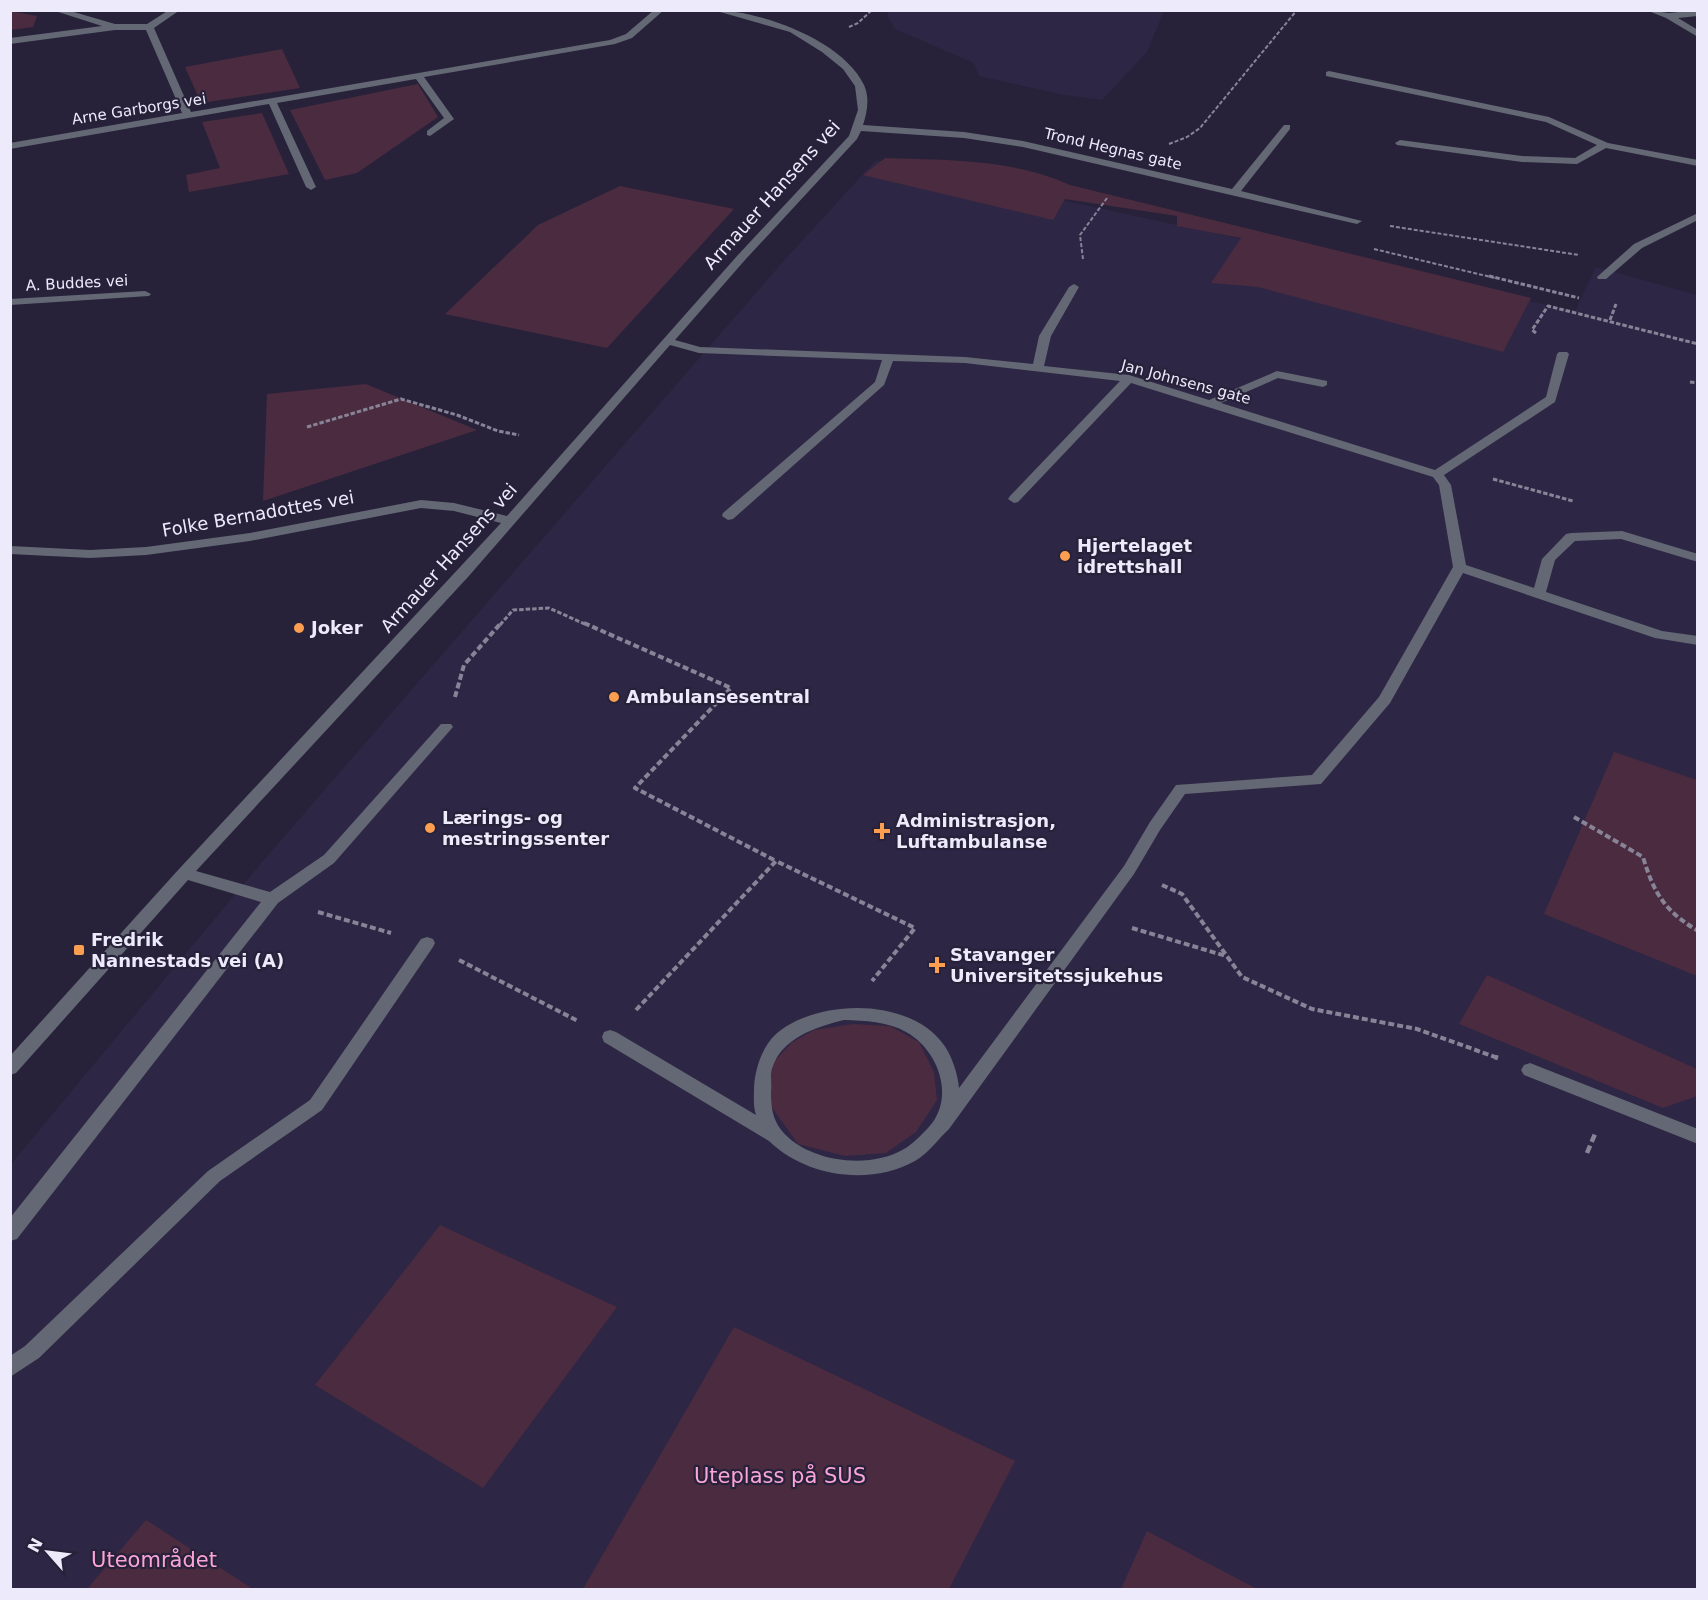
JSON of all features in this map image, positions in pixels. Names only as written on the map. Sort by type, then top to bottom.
[{"type":"street","points":[[56,10],[115,27]]},
{"type":"street","points":[[10,41],[115,27],[149,27],[176,10]]},
{"type":"street","name":"Arne Garborgs vei","points":[[10,146],[612,42],[629,36],[660,10]]},
{"type":"street","name":"Armauer Hansens vei","points":[[10,1068],[185,873],[510,521],[667,341],[806,187],[848,146],[858,128],[863,110],[860,86],[846,67],[825,50],[793,30],[717,10]]},
{"type":"street","points":[[1650,10],[1669,16],[1698,34]]},
{"type":"street","points":[[1669,16],[1698,13]]},
{"type":"street","points":[[149,27],[188,117]]},
{"type":"street","points":[[1329,74],[1549,120],[1605,145],[1698,163]]},
{"type":"street","points":[[418,75],[449,119],[430,133]]},
{"type":"street","points":[[272,102],[311,187]]},
{"type":"street","points":[[1234,193],[1287,127]]},
{"type":"street","name":"Trond Hegnas gate","points":[[858,128],[964,135],[1023,144],[1357,221]]},
{"type":"street","points":[[1400,143],[1522,159],[1577,160],[1605,145]]},
{"type":"street","points":[[1602,277],[1638,246],[1698,216]]},
{"type":"street","points":[[1038,368],[1045,336],[1074,287]]},
{"type":"street","name":"A. Buddes vei","points":[[10,302],[146,294]]},
{"type":"street","name":"Jan Johnsens gate","points":[[667,341],[699,350],[965,360],[1129,379],[1437,474]]},
{"type":"street","points":[[610,1037],[777,1137],[801,1156],[818,1163],[868,1168],[909,1156],[943,1124],[1129,870],[1155,826],[1181,789],[1316,780],[1385,700],[1460,567],[1445,485],[1437,474],[1551,399],[1563,354]]},
{"type":"street","points":[[728,516],[880,383],[889,357]]},
{"type":"street","points":[[1212,403],[1277,374],[1323,384]]},
{"type":"street","points":[[1014,499],[1129,379]]},
{"type":"street","name":"Folke Bernadottes vei","points":[[10,550],[90,554],[146,551],[250,537],[421,504],[454,507],[510,521]]},
{"type":"street","points":[[1539,594],[1549,560],[1571,537],[1622,535],[1698,558]]},
{"type":"street","points":[[1460,567],[1660,635],[1698,641]]},
{"type":"street","points":[[10,1233],[272,899],[330,859],[446,727]]},
{"type":"street","points":[[185,873],[272,899]]},
{"type":"street","points":[[10,1368],[32,1353],[214,1176],[316,1105],[427,943]]},
{"type":"street","points":[[777,1137],[763,1114],[758,1087],[762,1067],[778,1043],[789,1033],[816,1018],[847,1012],[894,1018],[923,1034],[942,1056],[948,1070],[952,1097],[943,1124]]},
{"type":"street","points":[[1530,1070],[1698,1137]]},
{"type":"path","points":[[840,30],[858,23],[872,10]]},
{"type":"path","points":[[1162,147],[1187,137],[1200,128],[1298,10]]},
{"type":"path","points":[[1083,263],[1080,234],[1111,192]]},
{"type":"path","points":[[1357,221],[1621,261]]},
{"type":"path","points":[[1368,248],[1579,298],[1602,277]]},
{"type":"path","points":[[1610,320],[1616,305]]},
{"type":"path","points":[[1532,330],[1548,306],[1698,344]]},
{"type":"path","points":[[1690,382],[1698,383]]},
{"type":"path","points":[[308,427],[401,399],[457,415],[498,431],[519,435]]},
{"type":"path","points":[[446,727],[464,665],[513,610],[549,608],[730,688],[635,788],[776,861],[915,928],[847,1012]]},
{"type":"path","points":[[1574,817],[1643,857],[1652,888],[1676,919],[1698,931]]},
{"type":"path","points":[[272,899],[427,943],[610,1037],[776,861]]},
{"type":"path","points":[[1129,870],[1182,894],[1242,977],[1312,1009],[1417,1029],[1530,1070]]},
{"type":"path","points":[[1094,917],[1227,956]]},
{"type":"shaded area","points":[[889,10],[1164,11],[1147,52],[1102,100],[1064,95],[979,76],[974,63],[895,29],[887,16]]},
{"type":"shaded area","name":"Stavanger Universitetssjukehus","points":[[876,160],[1575,311],[1596,267],[1697,295],[1697,1589],[11,1590],[11,1164],[262,862],[780,265]]},
{"type":"green space","points":[[10,11],[37,16],[33,27],[11,30]]},
{"type":"green space","points":[[282,49],[300,88],[201,103],[185,67]]},
{"type":"green space","points":[[418,84],[438,117],[357,173],[325,180],[290,110]]},
{"type":"green space","points":[[262,113],[289,174],[189,192],[186,175],[220,168],[202,122]]},
{"type":"green space","points":[[885,158],[979,162],[1026,170],[1070,185],[1531,298],[1503,352],[1258,287],[1211,283],[1241,238],[1177,226],[1177,216],[1065,199],[1053,220],[863,175]]},
{"type":"green space","points":[[620,186],[734,209],[607,348],[445,314],[538,225]]},
{"type":"green space","points":[[366,384],[477,430],[263,501],[267,394]]},
{"type":"green space","points":[[1614,752],[1697,780],[1697,976],[1544,914]]},
{"type":"green space","points":[[1487,975],[1697,1069],[1697,1096],[1663,1108],[1459,1024]]},
{"type":"green space","points":[[853,1024],[890,1026],[919,1042],[934,1072],[937,1100],[916,1132],[886,1153],[845,1156],[798,1144],[768,1102],[773,1063],[791,1043],[814,1030]]},
{"type":"green space","points":[[440,1225],[617,1307],[483,1488],[315,1385]]},
{"type":"green space","name":"Uteplass på SUS","points":[[734,1327],[1015,1461],[949,1589],[583,1589]]},
{"type":"green space","name":"Uteområdet","points":[[146,1520],[253,1589],[87,1589]]},
{"type":"green space","points":[[1147,1531],[1257,1589],[1121,1589]]},
{"type":"place","name":"Hjertelaget idrettshall","points":[[1065,556]]},
{"type":"place","name":"Joker","points":[[299,628]]},
{"type":"place","name":"Ambulansesentral","points":[[614,697]]},
{"type":"place","name":"Lærings- og mestringssenter","points":[[430,828]]},
{"type":"place","name":"Administrasjon, Luftambulanse","points":[[882,831]]},
{"type":"place","name":"Fredrik Nannestads vei (A)","points":[[79,950]]},
{"type":"place","name":"Stavanger Universitetssjukehus","points":[[937,965]]}]
